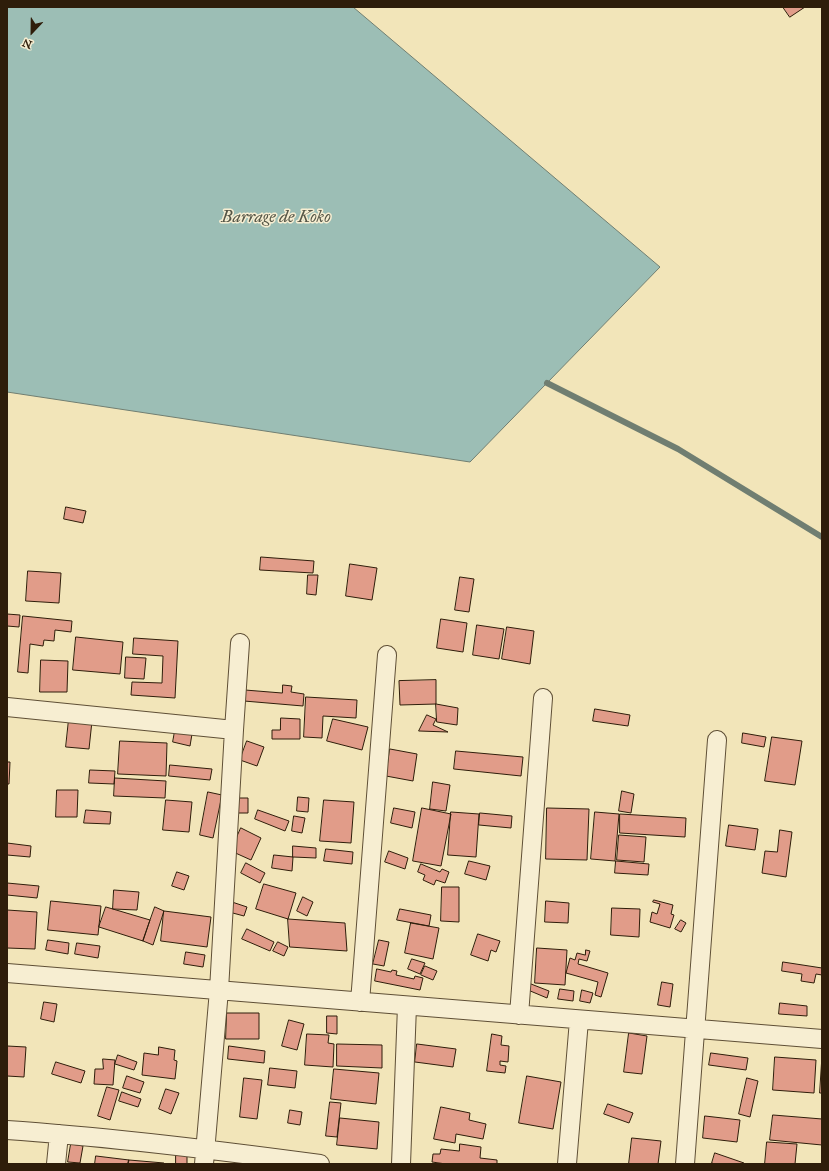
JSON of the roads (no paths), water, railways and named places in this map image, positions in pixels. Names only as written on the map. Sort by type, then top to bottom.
[{"type":"street","points":[[205,1157],[219,990],[240,643]]},
{"type":"street","points":[[360,1002],[387,655]]},
{"type":"street","points":[[519,1015],[543,698]]},
{"type":"street","points":[[7,707],[234,730]]},
{"type":"street","points":[[684,1164],[717,740]]},
{"type":"street","points":[[7,973],[822,1039]]},
{"type":"street","points":[[401,1164],[408,1006]]},
{"type":"street","points":[[567,1164],[579,1020]]},
{"type":"street","points":[[7,1130],[59,1134],[205,1157],[320,1164]]},
{"type":"street","points":[[56,1164],[59,1134]]},
{"type":"water","name":"Barrage de Koko","points":[[7,7],[353,7],[660,267],[470,462],[7,392]]},
{"type":"waterway","points":[[547,383],[678,449],[822,537]]}]
